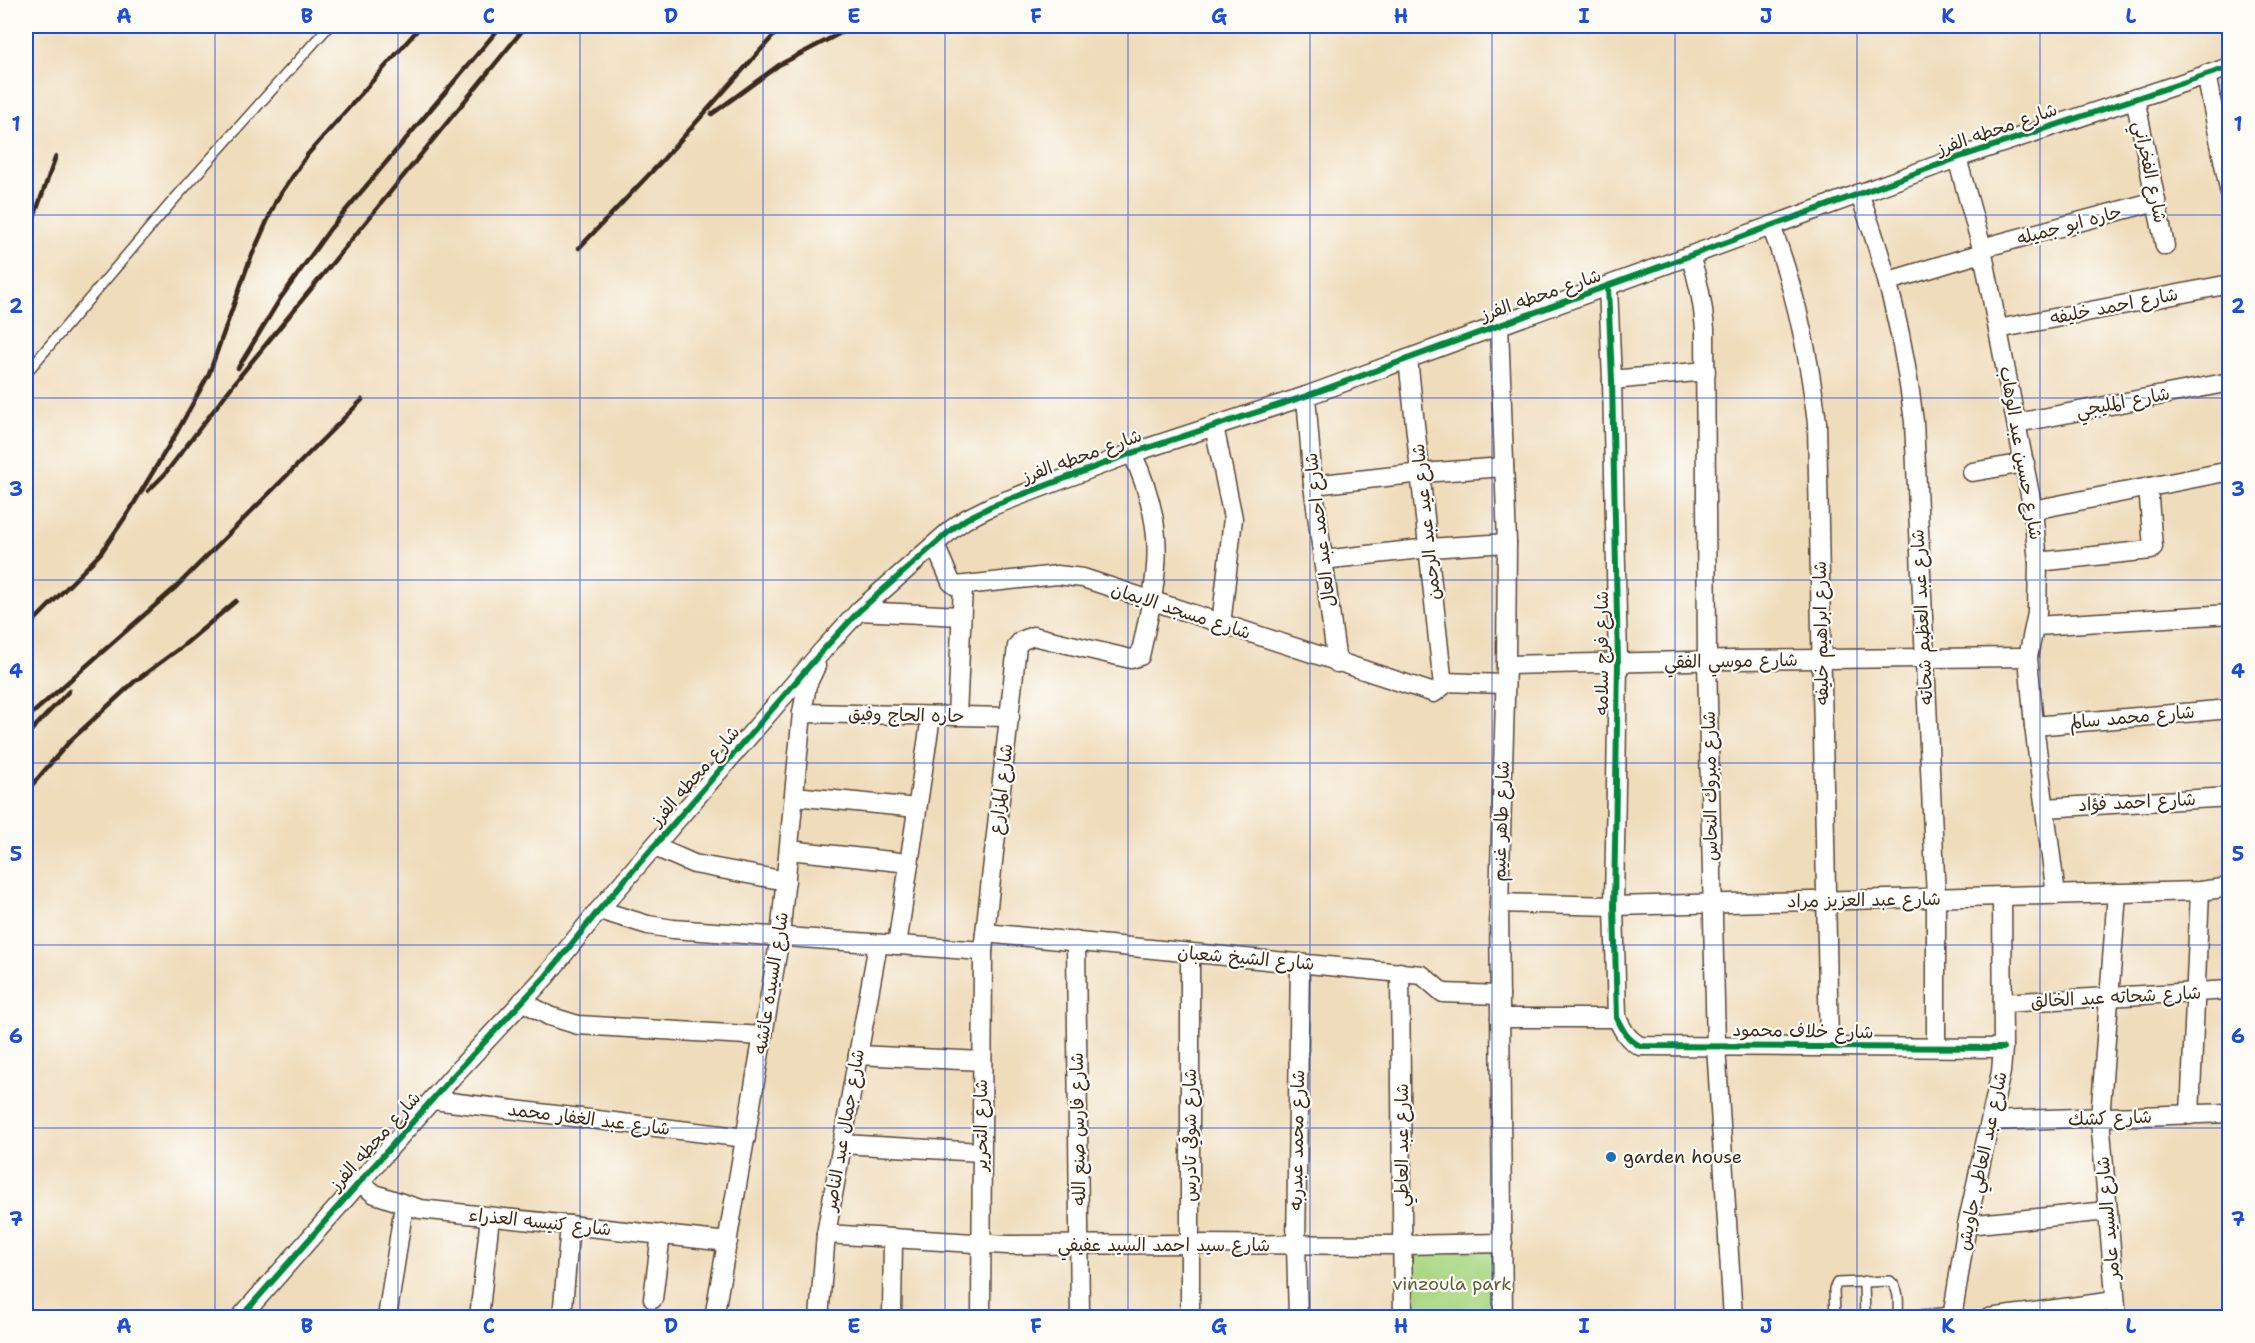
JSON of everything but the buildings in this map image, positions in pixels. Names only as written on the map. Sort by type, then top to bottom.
[{"type":"street","name":"شارع محطه الفرز","points":[[240,1317],[358,1182],[546,976],[599,910],[824,649],[859,611],[966,519],[992,506],[1132,453],[1306,396],[1957,158],[2229,67]]},
{"type":"street","points":[[2206,74],[2229,194]]},
{"type":"street","name":"شارع الفخراني","points":[[2135,98],[2165,246]]},
{"type":"street","name":"شارع حسين عبد الوهاب","points":[[1957,158],[1982,250],[2018,423],[2033,510],[2038,562],[2036,626],[2028,657],[2034,726],[2056,895]]},
{"type":"street","name":"شارع عبد العظيم شحاته","points":[[1859,193],[1889,281],[1908,371],[1914,422],[1936,898],[1936,1047]]},
{"type":"street","name":"حاره ابو جميله","points":[[1889,281],[1982,250],[2156,201]]},
{"type":"street","name":"شارع ابراهيم خليفه","points":[[1770,226],[1793,292],[1804,335],[1817,423],[1829,1046]]},
{"type":"street","name":"شارع مبروك النحاس","points":[[1689,256],[1704,305],[1707,660],[1716,1045],[1733,1317]]},
{"type":"street","name":"شارع احمد خليفه","points":[[1998,329],[2229,284]]},
{"type":"street","name":"شارع فرج سلامه","points":[[1608,287],[1618,663],[1614,906],[1617,1018]]},
{"type":"street","name":"شارع طاهر غنيم","points":[[1499,325],[1507,543],[1499,903],[1503,1317]]},
{"type":"street","name":"شارع عيد عبد الرحمن","points":[[1408,359],[1443,684]]},
{"type":"street","points":[[1612,380],[1706,371]]},
{"type":"street","name":"شارع المليجي","points":[[2018,423],[2229,382]]},
{"type":"street","name":"شارع احمد عبد العال","points":[[1306,396],[1313,485],[1337,663]]},
{"type":"street","points":[[1214,426],[1233,518],[1221,625]]},
{"type":"street","points":[[1132,453],[1151,500],[1158,533],[1158,568],[1152,602]]},
{"type":"street","points":[[1972,472],[2025,463]]},
{"type":"street","points":[[1313,485],[1504,467]]},
{"type":"street","points":[[2033,510],[2229,471]]},
{"type":"street","points":[[2038,562],[2151,550],[2153,547],[2148,487]]},
{"type":"street","points":[[1323,560],[1429,548],[1507,543]]},
{"type":"street","points":[[935,544],[951,582],[956,586],[963,586],[957,716]]},
{"type":"street","name":"شارع مسجد الايمان","points":[[963,586],[1057,575],[1083,578],[1434,693],[1443,684]]},
{"type":"street","name":"شارع المزارع","points":[[985,933],[1017,646],[1021,641],[1033,636],[1136,658],[1140,656],[1152,602]]},
{"type":"street","points":[[859,611],[961,616]]},
{"type":"street","points":[[2036,626],[2229,614]]},
{"type":"street","name":"شارع السيده عائشه","points":[[714,1317],[780,937],[802,713],[807,685],[824,649]]},
{"type":"street","name":"شارع موسي الفقي","points":[[1506,665],[1707,660],[2028,657]]},
{"type":"street","points":[[1443,684],[1505,684]]},
{"type":"street","name":"شارع محمد سالم","points":[[2034,726],[2229,709]]},
{"type":"street","name":"حاره الحاج وفيق","points":[[802,713],[1010,717]]},
{"type":"street","points":[[897,945],[931,716]]},
{"type":"street","points":[[794,796],[917,808]]},
{"type":"street","name":"شارع احمد فؤاد","points":[[2045,808],[2229,797]]},
{"type":"street","points":[[655,847],[694,864],[786,881]]},
{"type":"street","points":[[789,850],[909,863]]},
{"type":"street","name":"شارع عبد العزيز مراد","points":[[1499,903],[1614,906],[2200,891],[2229,887]]},
{"type":"street","points":[[2190,1115],[2200,891]]},
{"type":"street","name":"شارع السيد عامر","points":[[2116,1309],[2100,1119],[2117,893]]},
{"type":"street","name":"شارع عبد العاطي جاويش","points":[[1952,1315],[1967,1226],[2001,1072],[2003,1048],[2002,896]]},
{"type":"street","points":[[599,910],[648,925],[673,929],[983,951]]},
{"type":"street","name":"شارع الشيخ شعبان","points":[[985,933],[1400,972],[1422,975],[1443,993],[1500,995]]},
{"type":"street","name":"شارع التحرير","points":[[981,1317],[983,951],[985,933]]},
{"type":"street","name":"شارع فارس صنع الله","points":[[1076,941],[1080,1317]]},
{"type":"street","name":"شارع جمال عبد الناصر","points":[[819,1317],[826,1234],[878,944]]},
{"type":"street","name":"شارع شوقي تادرس","points":[[1190,952],[1190,1317]]},
{"type":"street","name":"شارع محمد عبدربه","points":[[1298,1317],[1296,1245],[1300,963]]},
{"type":"street","name":"شارع عبد العاطي","points":[[1400,972],[1403,1317]]},
{"type":"street","name":"شارع شحاته عبد الخالق","points":[[2003,1003],[2229,990]]},
{"type":"street","points":[[522,1001],[549,1016],[578,1025],[763,1036]]},
{"type":"street","points":[[1500,1018],[1617,1018]]},
{"type":"street","name":"شارع خلاف محمود","points":[[1617,1018],[1629,1040],[1640,1046],[2003,1048]]},
{"type":"street","points":[[858,1055],[982,1061]]},
{"type":"street","name":"شارع عبد الغفار محمد","points":[[433,1100],[746,1138]]},
{"type":"street","name":"شارع كشك","points":[[1991,1121],[2229,1113]]},
{"type":"street","points":[[842,1144],[981,1152]]},
{"type":"street","name":"شارع كنيسه العذراء","points":[[358,1182],[375,1194],[420,1209],[728,1242]]},
{"type":"street","points":[[387,1317],[404,1205]]},
{"type":"street","points":[[1967,1226],[2108,1211]]},
{"type":"street","points":[[478,1317],[490,1217]]},
{"type":"street","points":[[562,1317],[570,1225]]},
{"type":"street","points":[[653,1299],[661,1234]]},
{"type":"street","name":"شارع سيد احمد السيد عفيفي","points":[[826,1234],[1007,1245],[1503,1243]]},
{"type":"street","points":[[892,1317],[893,1238]]},
{"type":"street","points":[[1989,1317],[2116,1309]]},
{"type":"lane","points":[[26,373],[171,203],[329,26]]},
{"type":"lane","points":[[1835,1317],[1835,1285],[1841,1281],[1890,1281],[1898,1293],[1894,1317],[1952,1315]]},
{"type":"lane","points":[[1864,1281],[1865,1317]]},
{"type":"green space","name":"vinzoula park","points":[[1499,1250],[1499,1317],[1405,1317],[1405,1251]]},
{"type":"railway","points":[[26,629],[101,553],[177,432],[209,374],[249,262],[276,201],[308,154],[421,26]]},
{"type":"railway","points":[[238,368],[280,299],[330,229],[501,26]]},
{"type":"railway","points":[[148,491],[164,475],[240,376],[526,26]]},
{"type":"railway","points":[[579,248],[660,163],[782,26]]},
{"type":"railway","points":[[712,114],[779,65],[854,26]]},
{"type":"railway","points":[[26,239],[56,156]]},
{"type":"railway","points":[[26,719],[176,587],[362,400]]},
{"type":"railway","points":[[26,792],[70,741],[134,682],[184,645],[236,601]]},
{"type":"railway","points":[[26,736],[69,691]]},
{"type":"cycle path","points":[[240,1318],[453,1076],[546,976],[599,910],[824,649],[859,611],[966,519],[992,506],[1132,453],[1306,396],[1957,158],[2230,67]]},
{"type":"cycle path","points":[[1608,287],[1618,663],[1614,906],[1617,1018],[1621,1027],[1640,1046],[2003,1048]]},
{"type":"place","name":"garden house","points":[[1611,1157]]}]
